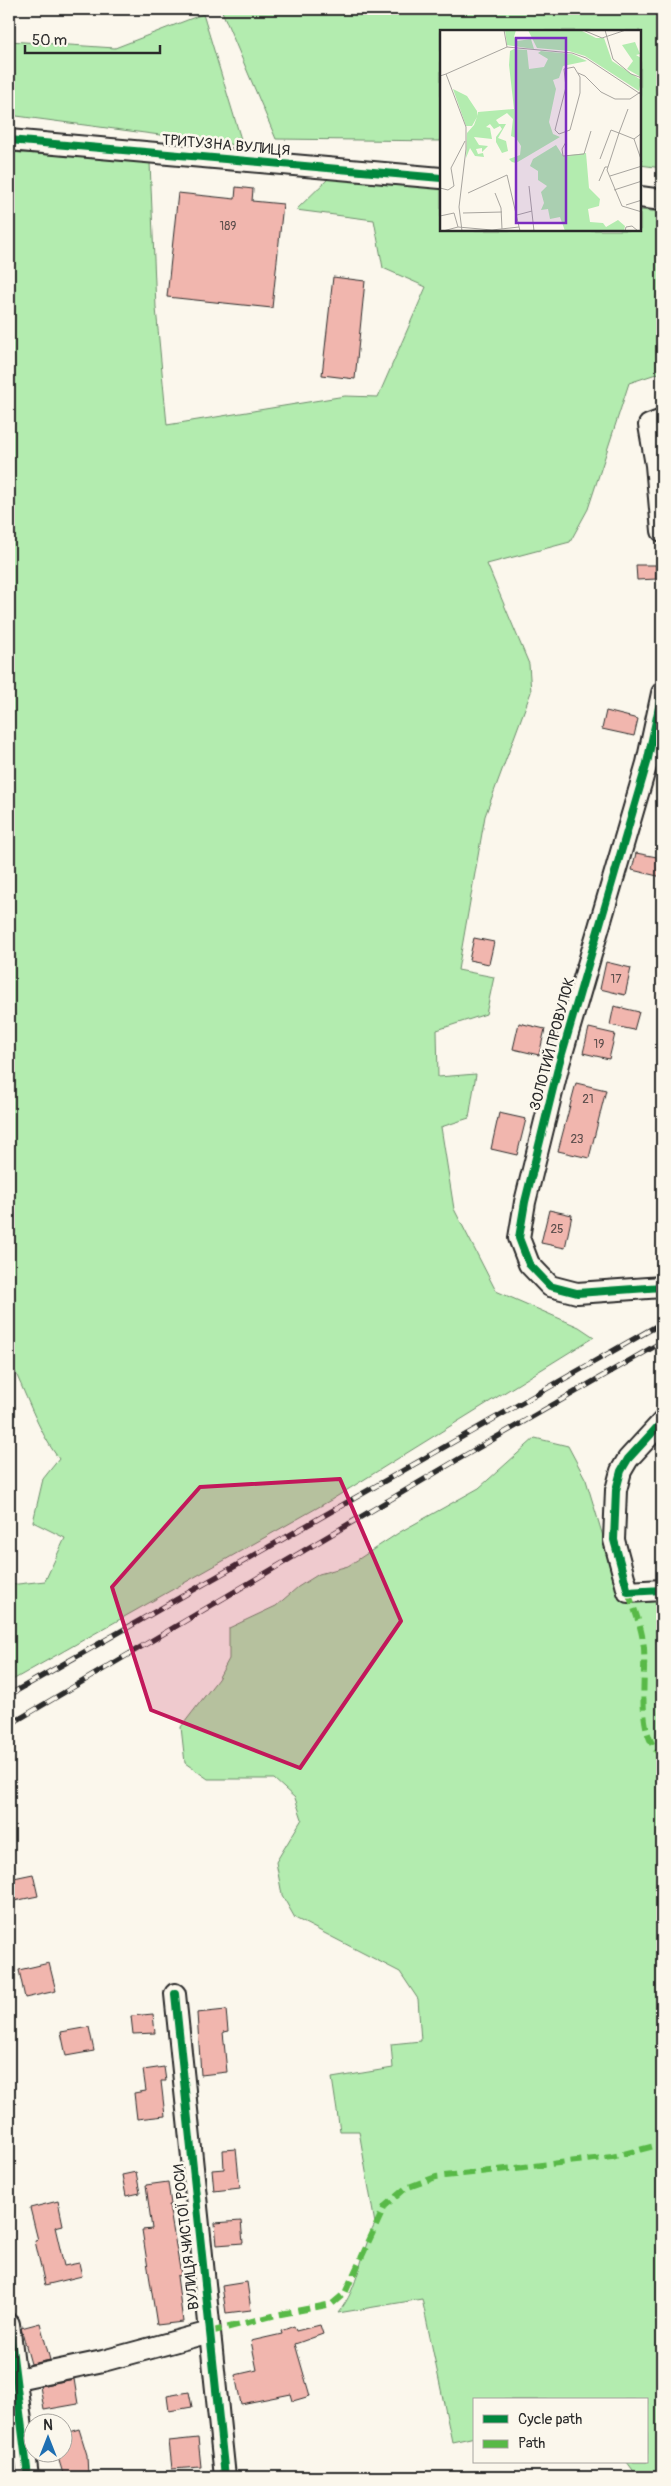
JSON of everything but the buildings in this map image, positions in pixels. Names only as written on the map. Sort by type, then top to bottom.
[{"type":"street","name":"ТРИТУЗНА ВУЛИЦЯ","points":[[9,140],[440,178]]},
{"type":"street","points":[[641,197],[662,200]]},
{"type":"street","points":[[662,420],[649,425],[656,465],[662,531]]},
{"type":"street","name":"ЗОЛОТИЙ ПРОВУЛОК","points":[[662,693],[656,731],[559,1064],[524,1202],[519,1238],[529,1264],[550,1286],[577,1293],[662,1287]]},
{"type":"street","points":[[662,1422],[628,1459],[621,1471],[616,1490],[614,1540],[628,1592],[662,1590]]},
{"type":"street","name":"ВУЛИЦЯ ЧИСТОЇ РОСИ","points":[[175,1994],[224,2477]]},
{"type":"street","points":[[9,2324],[28,2477]]},
{"type":"street","points":[[17,2380],[103,2361],[210,2332]]},
{"type":"highlighted area","points":[[340,1479],[401,1621],[300,1768],[151,1710],[112,1587],[200,1487]]},
{"type":"green space","points":[[221,9],[662,9],[662,168],[641,165],[641,30],[440,30],[440,141],[276,139]]},
{"type":"green space","points":[[203,14],[243,146],[9,115],[9,41],[115,48]]},
{"type":"green space","points":[[9,152],[150,162],[156,308],[167,425],[345,396],[378,397],[426,287],[383,268],[374,220],[296,210],[330,177],[440,189],[440,231],[641,231],[641,210],[662,212],[662,372],[629,383],[588,509],[570,542],[487,564],[529,664],[531,692],[485,816],[458,970],[494,977],[486,1014],[437,1030],[438,1077],[476,1074],[469,1118],[441,1127],[454,1209],[496,1291],[579,1327],[594,1337],[331,1500],[9,1682],[9,1585],[45,1581],[65,1538],[33,1522],[43,1479],[59,1459],[44,1436],[9,1359]]},
{"type":"green space","points":[[535,1438],[568,1446],[586,1480],[621,1596],[662,1596],[662,2477],[638,2477],[628,2464],[648,2464],[648,2398],[473,2398],[473,2437],[452,2442],[422,2299],[338,2313],[351,2292],[375,2224],[359,2131],[340,2131],[332,2078],[393,2068],[391,2044],[421,2041],[418,1999],[400,1972],[295,1918],[282,1895],[276,1862],[302,1819],[295,1798],[274,1779],[208,1779],[185,1763],[181,1727],[218,1679],[229,1659],[229,1628],[276,1606],[298,1587],[319,1574],[348,1566],[400,1532],[479,1488]]},
{"type":"railway","points":[[9,1695],[662,1323]]},
{"type":"railway","points":[[9,1725],[457,1460],[662,1342]]},
{"type":"marked path","points":[[628,1592],[636,1613],[644,1648],[645,1721],[648,1734],[662,1756]]},
{"type":"marked path","points":[[210,2332],[276,2315],[332,2304],[345,2293],[385,2206],[406,2188],[436,2177],[612,2157],[662,2144]]},
{"type":"cycle path","points":[[9,140],[440,178]]},
{"type":"cycle path","points":[[662,693],[647,763],[559,1064],[525,1202],[519,1238],[529,1264],[550,1286],[577,1293],[662,1287]]},
{"type":"cycle path","points":[[662,1422],[628,1459],[621,1471],[616,1490],[614,1540],[628,1592],[662,1590]]},
{"type":"cycle path","points":[[175,1994],[225,2477]]},
{"type":"cycle path","points":[[9,2324],[28,2477]]}]
